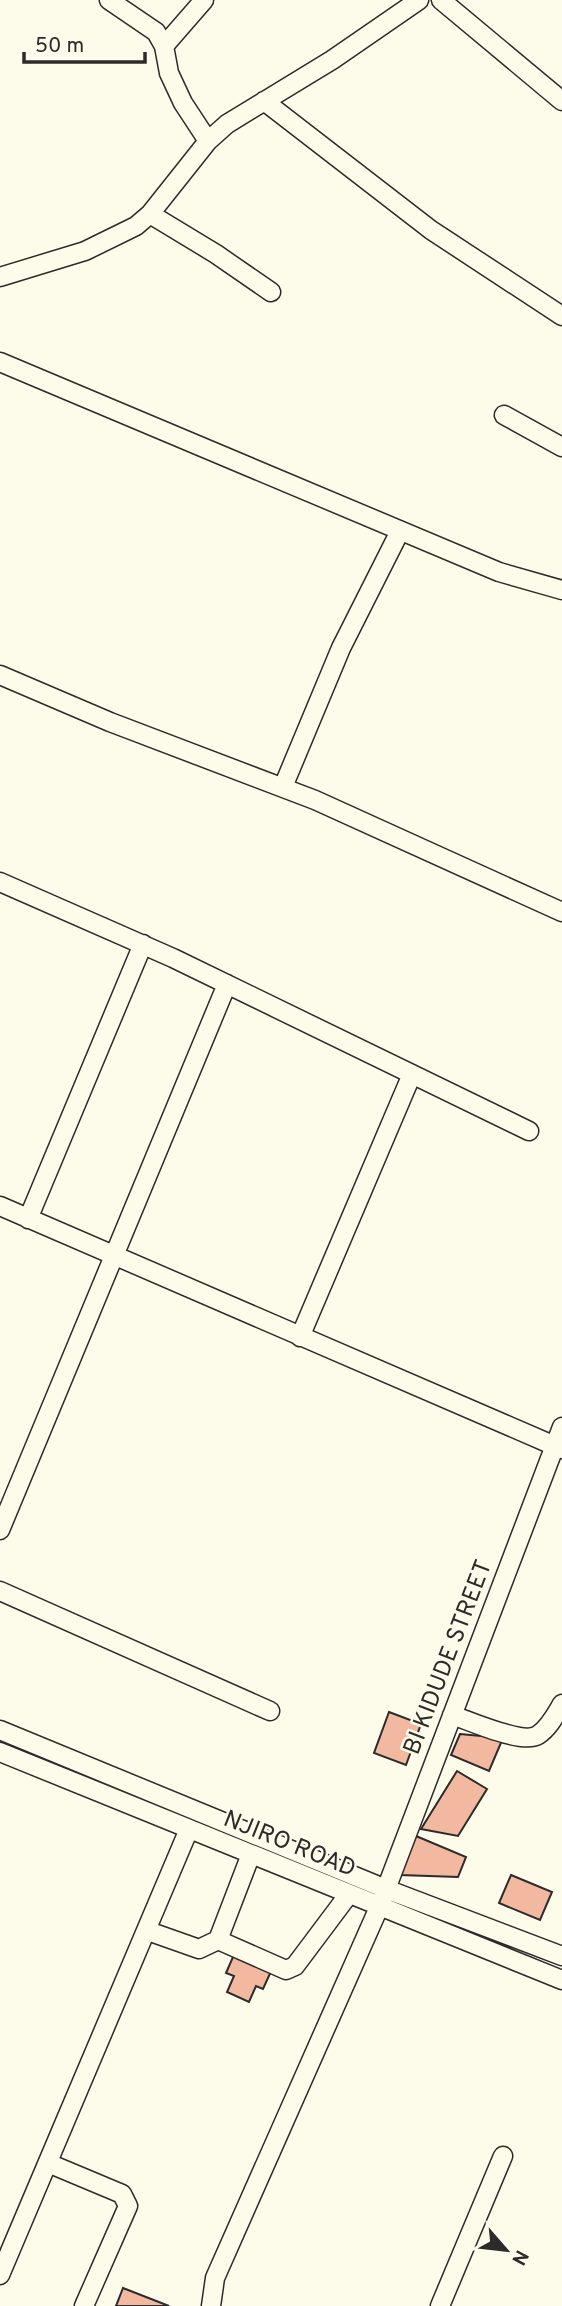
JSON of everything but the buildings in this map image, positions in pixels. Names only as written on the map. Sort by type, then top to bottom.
[{"type":"street","points":[[109,0],[156,32],[164,46],[169,73],[183,103],[208,141]]},
{"type":"street","points":[[164,46],[204,0]]},
{"type":"street","points":[[0,277],[116,239],[150,214],[208,141],[264,101],[331,60],[419,0]]},
{"type":"street","points":[[441,0],[520,62],[562,102]]},
{"type":"street","points":[[264,101],[430,230],[562,316]]},
{"type":"street","points":[[150,214],[216,254],[271,292]]},
{"type":"street","points":[[0,362],[499,572],[562,590]]},
{"type":"street","points":[[504,415],[562,447]]},
{"type":"street","points":[[283,787],[341,648],[400,531]]},
{"type":"street","points":[[0,675],[110,722],[283,787],[562,912]]},
{"type":"street","points":[[0,882],[143,944],[529,1131]]},
{"type":"street","points":[[28,1219],[143,944]]},
{"type":"street","points":[[0,1530],[227,984]]},
{"type":"street","points":[[300,1337],[412,1074]]},
{"type":"street","points":[[0,1206],[115,1258],[558,1447]]},
{"type":"street","name":"BI KIDUDE STREET","points":[[211,2306],[215,2278],[325,2037],[383,1897],[558,1447],[562,1427]]},
{"type":"street","points":[[0,1591],[270,1711]]},
{"type":"street","points":[[452,1715],[519,1738],[531,1738],[546,1728],[562,1704]]},
{"type":"street","points":[[0,1730],[383,1897],[562,1956]]},
{"type":"street","name":"NJIRO ROAD","points":[[0,1752],[349,1894],[383,1897],[562,1980]]},
{"type":"street","points":[[0,2276],[189,1829]]},
{"type":"street","points":[[148,1931],[199,1949],[218,1940],[251,1854]]},
{"type":"street","points":[[218,1940],[286,1970],[295,1966],[349,1894]]},
{"type":"street","points":[[440,2306],[503,2156]]},
{"type":"street","points":[[48,2163],[122,2194],[128,2206],[84,2306]]}]
